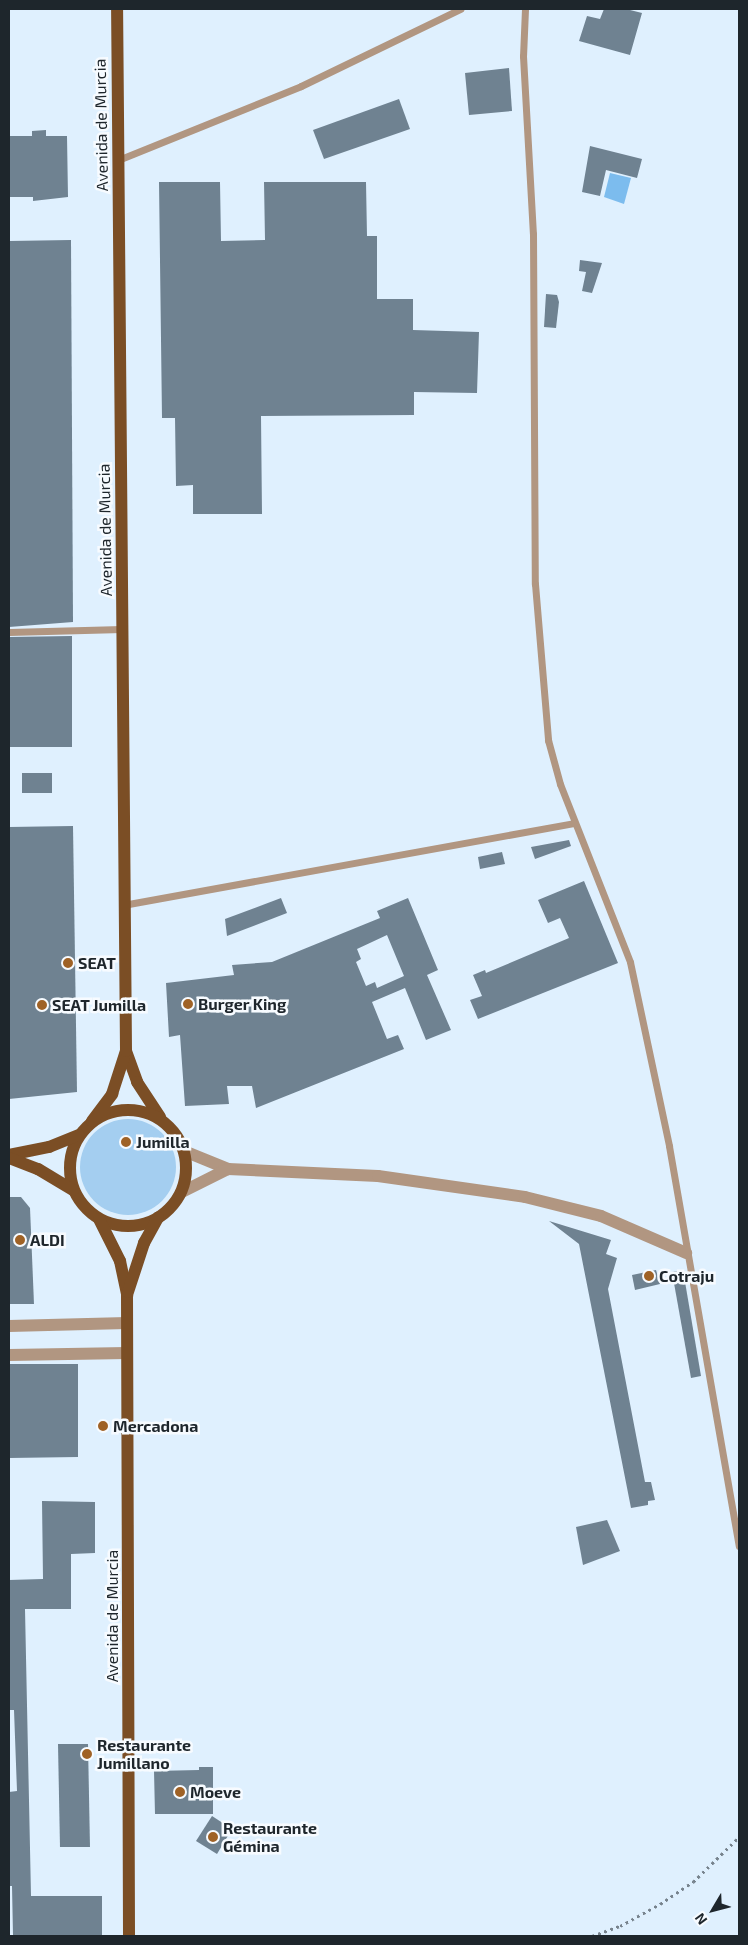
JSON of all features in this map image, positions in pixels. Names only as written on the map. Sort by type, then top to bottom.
[{"type":"main road","name":"Avenida de Murcia","points":[[92,1121],[112,1094],[126,1051],[123,905],[116,9]]},
{"type":"main road","name":"Avenida de Murcia","points":[[126,1051],[140,1087],[166,1124]]},
{"type":"main road","points":[[130,1109],[149,1114],[166,1124],[184,1152],[186,1170],[182,1192],[158,1218],[139,1226],[126,1226],[99,1220],[80,1202],[73,1190],[69,1171],[71,1152],[79,1135],[92,1121],[110,1112],[130,1109]]},
{"type":"main road","points":[[9,1157],[49,1147],[79,1135]]},
{"type":"main road","points":[[9,1157],[38,1169],[73,1190]]},
{"type":"main road","name":"Avenida de Murcia","points":[[127,1295],[144,1243],[158,1218]]},
{"type":"main road","name":"Avenida de Murcia","points":[[99,1220],[120,1261],[127,1295],[129,1936]]},
{"type":"street","points":[[184,1152],[228,1169],[378,1176],[525,1196],[601,1216],[686,1253]]},
{"type":"street","points":[[182,1192],[228,1169]]},
{"type":"street","points":[[9,1326],[128,1324]]},
{"type":"street","points":[[9,1355],[127,1353]]},
{"type":"lane","points":[[118,160],[301,86],[460,9]]},
{"type":"lane","points":[[525,9],[523,56],[533,234],[535,584],[548,740],[574,823],[630,962],[666,1128],[686,1253],[739,1546]]},
{"type":"lane","points":[[9,632],[122,628]]},
{"type":"lane","points":[[123,905],[574,823]]},
{"type":"path","points":[[592,1936],[620,1926],[660,1904],[693,1882],[739,1837]]},
{"type":"shaded area","points":[[610,173],[631,178],[624,204],[604,197]]},
{"type":"shaded area","points":[[128,1119],[146,1123],[162,1133],[172,1149],[176,1167],[172,1185],[162,1201],[146,1211],[128,1215],[110,1211],[94,1201],[84,1185],[80,1167],[84,1149],[94,1133],[110,1123]]},
{"type":"building","points":[[604,9],[626,9],[642,13],[630,55],[579,41],[587,16],[600,19]]},
{"type":"building","points":[[509,68],[512,111],[469,115],[465,73]]},
{"type":"building","points":[[399,99],[410,129],[324,159],[313,130]]},
{"type":"building","points":[[46,130],[46,136],[67,136],[68,197],[33,201],[33,197],[9,197],[9,136],[32,136],[32,131]]},
{"type":"building","points":[[590,146],[642,159],[637,178],[606,170],[600,196],[582,192]]},
{"type":"building","points":[[159,182],[220,182],[221,241],[265,240],[264,182],[366,182],[367,236],[377,236],[377,299],[413,299],[413,330],[479,332],[477,393],[414,392],[414,415],[261,416],[262,514],[193,514],[193,485],[176,486],[175,418],[162,418]]},
{"type":"building","points":[[71,240],[73,622],[9,627],[9,241]]},
{"type":"building","points":[[580,260],[602,263],[592,293],[582,291],[586,272],[579,271]]},
{"type":"building","points":[[546,294],[557,295],[559,302],[556,328],[544,327]]},
{"type":"building","points":[[72,636],[72,747],[9,747],[9,637]]},
{"type":"building","points":[[22,773],[52,773],[52,793],[22,793]]},
{"type":"building","points":[[73,826],[77,1092],[9,1099],[9,827]]},
{"type":"building","points":[[569,840],[571,846],[535,859],[531,847]]},
{"type":"building","points":[[502,852],[505,864],[480,869],[478,857]]},
{"type":"building","points":[[584,881],[618,963],[478,1019],[470,1000],[482,996],[473,975],[485,970],[486,973],[569,938],[560,918],[548,923],[538,900]]},
{"type":"building","points":[[281,898],[287,913],[227,936],[225,919]]},
{"type":"building","points":[[408,898],[438,970],[427,975],[451,1030],[426,1040],[405,988],[372,1002],[387,1039],[398,1035],[404,1049],[256,1108],[252,1086],[227,1086],[229,1104],[185,1106],[180,1035],[169,1037],[166,983],[234,975],[232,965],[272,962],[380,918],[377,911]],"holes":[[[387,935],[404,976],[377,988],[375,982],[366,986],[356,962],[361,959],[357,949]]]},
{"type":"building","name":"ALDI","points":[[9,1197],[21,1197],[30,1208],[34,1304],[9,1304]]},
{"type":"building","points":[[549,1221],[611,1240],[606,1254],[617,1258],[608,1289],[645,1482],[651,1482],[655,1500],[648,1501],[648,1505],[631,1508],[579,1244]]},
{"type":"building","points":[[656,1270],[660,1284],[635,1290],[632,1275]]},
{"type":"building","points":[[683,1270],[701,1376],[691,1378],[672,1272]]},
{"type":"building","points":[[9,1364],[78,1364],[78,1457],[9,1458]]},
{"type":"building","points":[[42,1501],[95,1502],[95,1553],[71,1554],[71,1609],[25,1609],[31,1896],[102,1896],[102,1936],[13,1936],[12,1886],[9,1886],[9,1792],[17,1791],[14,1710],[9,1710],[9,1580],[43,1579]]},
{"type":"building","points":[[607,1520],[620,1551],[583,1565],[576,1527]]},
{"type":"building","points":[[58,1744],[88,1744],[90,1847],[60,1847]]},
{"type":"building","points":[[199,1767],[213,1767],[213,1814],[155,1814],[154,1771],[199,1770]]},
{"type":"building","points":[[212,1816],[232,1829],[217,1854],[196,1841]]},
{"type":"place","name":"SEAT","points":[[68,963]]},
{"type":"place","name":"Burger King","points":[[188,1004]]},
{"type":"place","name":"SEAT Jumilla","points":[[42,1005]]},
{"type":"place","name":"Jumilla","points":[[126,1142]]},
{"type":"place","name":"ALDI","points":[[20,1240]]},
{"type":"place","name":"Cotraju","points":[[649,1276]]},
{"type":"place","name":"Mercadona","points":[[103,1426]]},
{"type":"place","name":"Restaurante Jumillano","points":[[87,1754]]},
{"type":"place","name":"Moeve","points":[[180,1792]]},
{"type":"place","name":"Restaurante Gémina","points":[[213,1837]]}]
